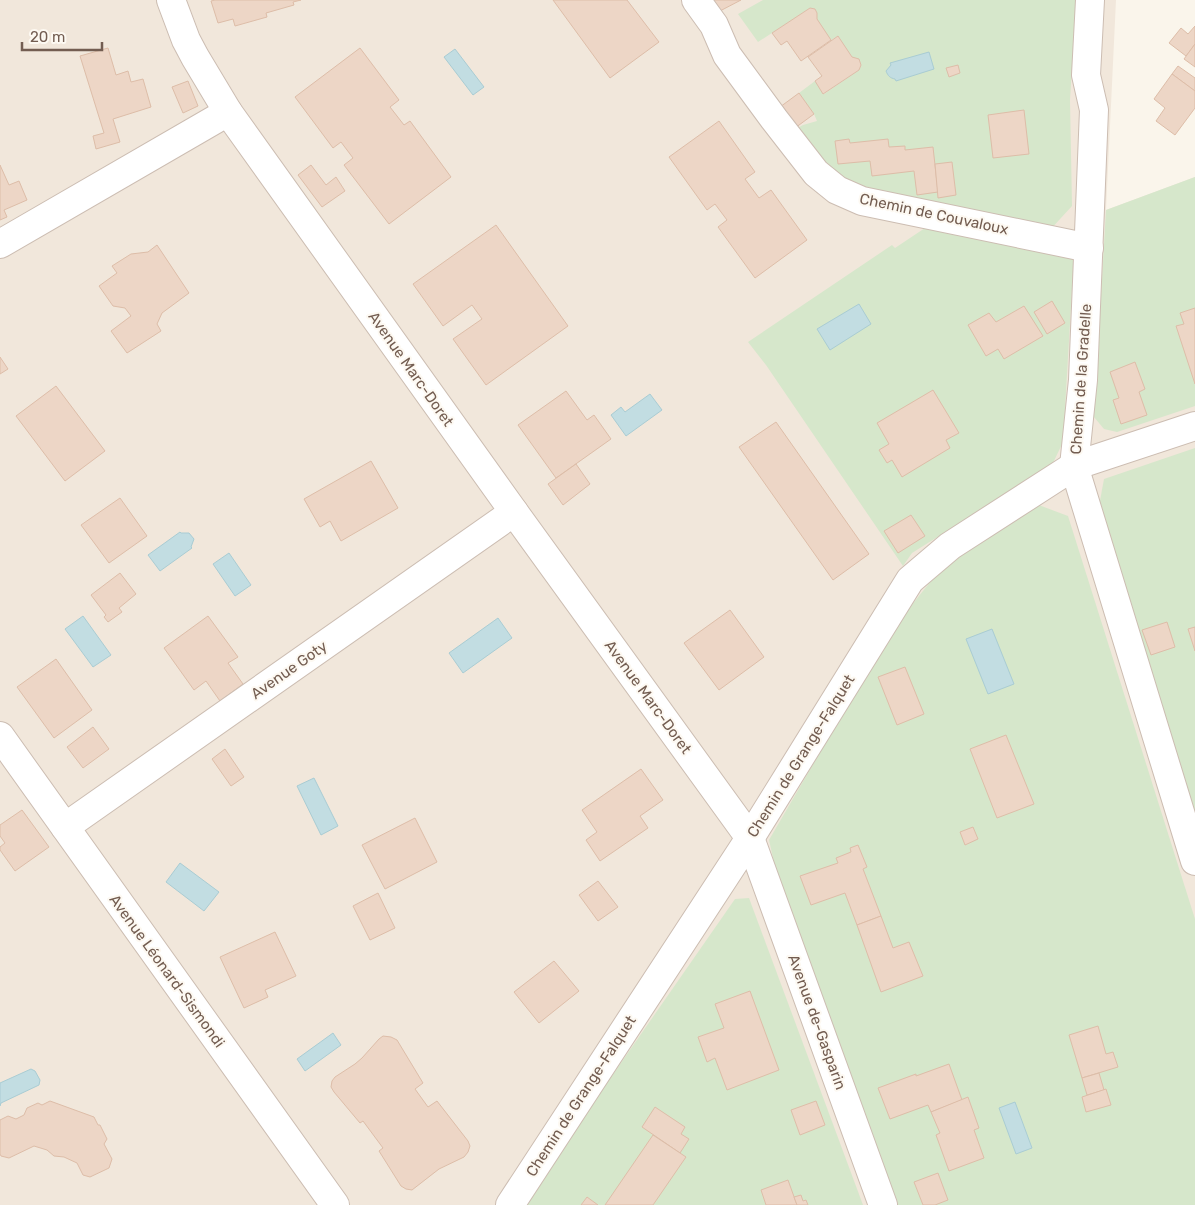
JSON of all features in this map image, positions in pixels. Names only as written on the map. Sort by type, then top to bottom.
[{"type":"street","name":"Avenue Marc-Doret","points":[[170,0],[190,48],[228,112],[750,838]]},
{"type":"street","name":"Chemin de Couvaloux","points":[[696,0],[714,25],[727,55],[774,119],[816,173],[837,190],[862,201],[1089,248]]},
{"type":"street","name":"Chemin de la Gradelle","points":[[1090,0],[1086,75],[1094,110],[1083,380],[1074,466],[1195,861]]},
{"type":"street","points":[[0,244],[228,112]]},
{"type":"street","name":"Chemin de Grange-Falquet","points":[[510,1205],[750,838],[910,580],[950,546],[1074,466],[1195,426]]},
{"type":"street","name":"Avenue Goty","points":[[65,828],[514,512]]},
{"type":"street","name":"Avenue Léonard-Sismondi","points":[[0,736],[335,1205]]},
{"type":"street","name":"Avenue de-Gasparin","points":[[750,838],[883,1205]]},
{"type":"shaded area","points":[[0,0],[1116,0],[1106,210],[1195,177],[1195,1205],[0,1205]]},
{"type":"green space","points":[[763,0],[1076,0],[1070,100],[1072,206],[1049,231],[854,192],[792,131],[817,121],[799,93],[815,81],[824,94],[859,70],[861,65],[859,60],[852,57],[838,36],[831,40],[817,19],[815,9],[810,8],[758,42],[738,14]]},
{"type":"green space","points":[[1195,177],[1195,406],[1117,432],[1104,429],[1094,417],[1106,210]]},
{"type":"green space","points":[[931,224],[1074,254],[1064,440],[1052,465],[912,553],[903,566],[766,365],[748,342],[892,245],[895,248]]},
{"type":"green space","points":[[1195,448],[1195,812],[1099,506],[1104,479]]},
{"type":"green space","points":[[1036,504],[1068,516],[1195,919],[1195,1205],[898,1205],[781,893],[769,840],[890,632],[943,566]]},
{"type":"green space","points":[[749,898],[863,1205],[522,1205],[735,899]]},
{"type":"water","points":[[455,49],[484,87],[473,95],[444,57]]},
{"type":"water","points":[[929,52],[934,69],[896,81],[886,71],[891,65],[890,63]]},
{"type":"water","points":[[859,304],[871,324],[830,350],[817,329]]},
{"type":"water","points":[[650,394],[662,410],[626,436],[611,415],[621,407],[625,412]]},
{"type":"water","points":[[180,532],[189,533],[194,539],[192,548],[160,571],[148,555]]},
{"type":"water","points":[[229,553],[251,585],[235,596],[213,564]]},
{"type":"water","points":[[83,616],[111,655],[93,667],[65,629]]},
{"type":"water","points":[[498,618],[512,638],[463,673],[449,653]]},
{"type":"water","points":[[992,629],[1014,684],[988,694],[966,639]]},
{"type":"water","points":[[314,778],[338,826],[321,835],[297,786]]},
{"type":"water","points":[[180,863],[219,892],[204,911],[166,882]]},
{"type":"water","points":[[333,1033],[341,1045],[305,1071],[297,1059]]},
{"type":"water","points":[[31,1069],[35,1071],[40,1080],[39,1085],[1,1103],[0,1106],[0,1083]]},
{"type":"water","points":[[1015,1102],[1032,1148],[1016,1154],[999,1108]]},
{"type":"building","points":[[301,0],[293,2],[294,5],[266,13],[267,17],[235,26],[233,19],[218,23],[211,1]]},
{"type":"building","points":[[553,0],[627,0],[659,42],[610,78]]},
{"type":"building","points":[[712,0],[741,0],[718,12]]},
{"type":"building","points":[[810,8],[815,9],[817,19],[831,40],[801,61],[787,41],[781,45],[772,33]]},
{"type":"building","points":[[1195,26],[1195,44],[1186,56],[1169,43],[1181,28],[1188,34]]},
{"type":"building","points":[[838,36],[852,57],[859,59],[861,65],[859,70],[823,94],[815,81],[822,76],[808,57]]},
{"type":"building","points":[[1195,44],[1195,67],[1184,59]]},
{"type":"building","points":[[108,48],[116,75],[128,71],[131,82],[143,79],[151,107],[113,119],[120,142],[96,149],[93,136],[104,133],[80,56]]},
{"type":"building","points":[[360,48],[399,100],[390,107],[404,125],[410,121],[451,177],[389,224],[344,165],[353,158],[341,142],[333,148],[295,97]]},
{"type":"building","points":[[958,65],[960,73],[949,77],[946,68]]},
{"type":"building","points":[[1178,66],[1195,78],[1195,91],[1172,74]]},
{"type":"building","points":[[1172,74],[1195,91],[1195,108],[1175,135],[1156,121],[1165,108],[1154,99]]},
{"type":"building","points":[[188,81],[198,106],[183,113],[172,87]]},
{"type":"building","points":[[799,93],[814,114],[795,128],[780,107]]},
{"type":"building","points":[[1024,110],[1029,154],[993,158],[988,115]]},
{"type":"building","points":[[719,121],[755,172],[745,179],[759,198],[771,190],[807,240],[755,278],[718,227],[727,220],[715,204],[707,210],[669,157]]},
{"type":"building","points":[[849,139],[850,143],[888,139],[889,147],[905,146],[905,150],[933,147],[938,192],[917,195],[914,171],[872,176],[870,161],[838,164],[835,141]]},
{"type":"building","points":[[952,162],[956,195],[938,198],[935,164]]},
{"type":"building","points":[[0,165],[9,185],[19,181],[27,200],[4,210],[7,217],[0,220]]},
{"type":"building","points":[[311,165],[326,185],[336,177],[345,191],[322,207],[298,175]]},
{"type":"building","points":[[496,225],[568,326],[486,385],[453,339],[482,319],[472,305],[443,326],[413,284]]},
{"type":"building","points":[[157,245],[189,293],[162,313],[157,324],[161,331],[127,353],[111,331],[131,316],[125,308],[113,306],[99,286],[117,273],[112,266],[131,254],[148,252]]},
{"type":"building","points":[[1052,301],[1065,323],[1047,334],[1034,312]]},
{"type":"building","points":[[1024,306],[1043,336],[1004,359],[998,349],[986,356],[968,325],[989,313],[996,322]]},
{"type":"building","points":[[1195,308],[1195,384],[1176,326],[1184,324],[1180,313]]},
{"type":"building","points":[[0,357],[8,369],[0,374]]},
{"type":"building","points":[[1135,362],[1145,389],[1139,392],[1147,415],[1121,424],[1113,400],[1119,398],[1110,372]]},
{"type":"building","points":[[56,386],[105,451],[65,481],[16,416]]},
{"type":"building","points":[[933,390],[959,433],[946,440],[950,448],[902,477],[892,460],[887,463],[879,450],[889,444],[877,423]]},
{"type":"building","points":[[566,391],[587,420],[594,415],[611,439],[556,478],[518,425]]},
{"type":"building","points":[[776,422],[869,554],[833,580],[739,447]]},
{"type":"building","points":[[371,461],[398,508],[341,541],[330,521],[320,527],[304,499]]},
{"type":"building","points":[[576,464],[590,484],[563,505],[548,484]]},
{"type":"building","points":[[120,498],[147,536],[109,563],[81,525]]},
{"type":"building","points":[[911,515],[925,536],[898,553],[884,531]]},
{"type":"building","points":[[120,573],[136,594],[119,608],[122,612],[108,622],[104,617],[106,615],[91,595]]},
{"type":"building","points":[[730,610],[764,657],[719,690],[684,643]]},
{"type":"building","points":[[208,616],[238,657],[228,663],[243,684],[220,701],[206,681],[194,690],[164,648]]},
{"type":"building","points":[[1167,622],[1175,647],[1151,655],[1142,630]]},
{"type":"building","points":[[1195,627],[1195,651],[1188,629]]},
{"type":"building","points":[[56,659],[92,710],[54,738],[17,687]]},
{"type":"building","points":[[905,667],[924,714],[897,725],[878,677]]},
{"type":"building","points":[[93,727],[109,749],[83,768],[67,747]]},
{"type":"building","points":[[1006,735],[1034,804],[997,818],[970,749]]},
{"type":"building","points":[[225,749],[244,777],[231,786],[212,759]]},
{"type":"building","points":[[641,769],[663,800],[640,816],[648,828],[600,861],[586,840],[597,832],[582,810]]},
{"type":"building","points":[[22,810],[49,847],[15,871],[0,850],[0,847],[5,843],[0,836],[0,825]]},
{"type":"building","points":[[415,818],[437,862],[385,889],[362,845]]},
{"type":"building","points":[[973,827],[978,839],[965,845],[960,832]]},
{"type":"building","points":[[858,845],[867,867],[863,869],[881,916],[857,925],[845,893],[811,905],[800,876],[838,863],[836,858],[851,852],[850,848]]},
{"type":"building","points":[[598,881],[618,907],[598,921],[579,895]]},
{"type":"building","points":[[378,893],[395,928],[370,940],[353,906]]},
{"type":"building","points":[[881,916],[893,948],[909,942],[923,976],[881,992],[857,925]]},
{"type":"building","points":[[275,932],[296,976],[265,990],[268,997],[244,1008],[220,957]]},
{"type":"building","points":[[554,961],[579,991],[539,1023],[514,992]]},
{"type":"building","points":[[750,991],[779,1070],[727,1090],[715,1058],[707,1062],[698,1037],[724,1028],[715,1004]]},
{"type":"building","points":[[1098,1026],[1106,1054],[1113,1052],[1118,1067],[1082,1078],[1069,1035]]},
{"type":"building","points":[[383,1036],[397,1040],[423,1083],[415,1089],[428,1107],[437,1101],[470,1146],[464,1157],[439,1169],[412,1190],[401,1186],[379,1151],[383,1148],[363,1121],[360,1123],[331,1087],[335,1077],[355,1064]]},
{"type":"building","points":[[949,1064],[962,1100],[931,1112],[928,1105],[890,1119],[878,1088]]},
{"type":"building","points":[[1099,1073],[1104,1090],[1087,1095],[1082,1078]]},
{"type":"building","points":[[1106,1089],[1111,1105],[1086,1112],[1082,1097]]},
{"type":"building","points":[[968,1097],[979,1128],[974,1130],[984,1158],[949,1171],[936,1135],[940,1133],[931,1112]]},
{"type":"building","points":[[50,1101],[94,1117],[107,1139],[104,1144],[112,1159],[109,1168],[90,1177],[83,1175],[77,1163],[64,1157],[54,1156],[47,1150],[34,1146],[9,1158],[1,1156],[0,1120],[8,1116],[16,1119],[24,1115],[27,1108],[38,1103],[42,1105]]},
{"type":"building","points":[[816,1101],[825,1125],[800,1135],[791,1110]]},
{"type":"building","points":[[655,1107],[685,1127],[681,1134],[689,1139],[680,1153],[642,1127]]},
{"type":"building","points":[[653,1135],[686,1157],[653,1205],[605,1205]]},
{"type":"building","points":[[938,1173],[948,1200],[935,1205],[923,1205],[914,1182]]},
{"type":"building","points":[[788,1180],[797,1205],[766,1205],[761,1190]]},
{"type":"building","points":[[801,1195],[803,1201],[806,1200],[808,1205],[797,1205],[794,1197]]},
{"type":"building","points":[[587,1197],[598,1205],[581,1205]]}]
